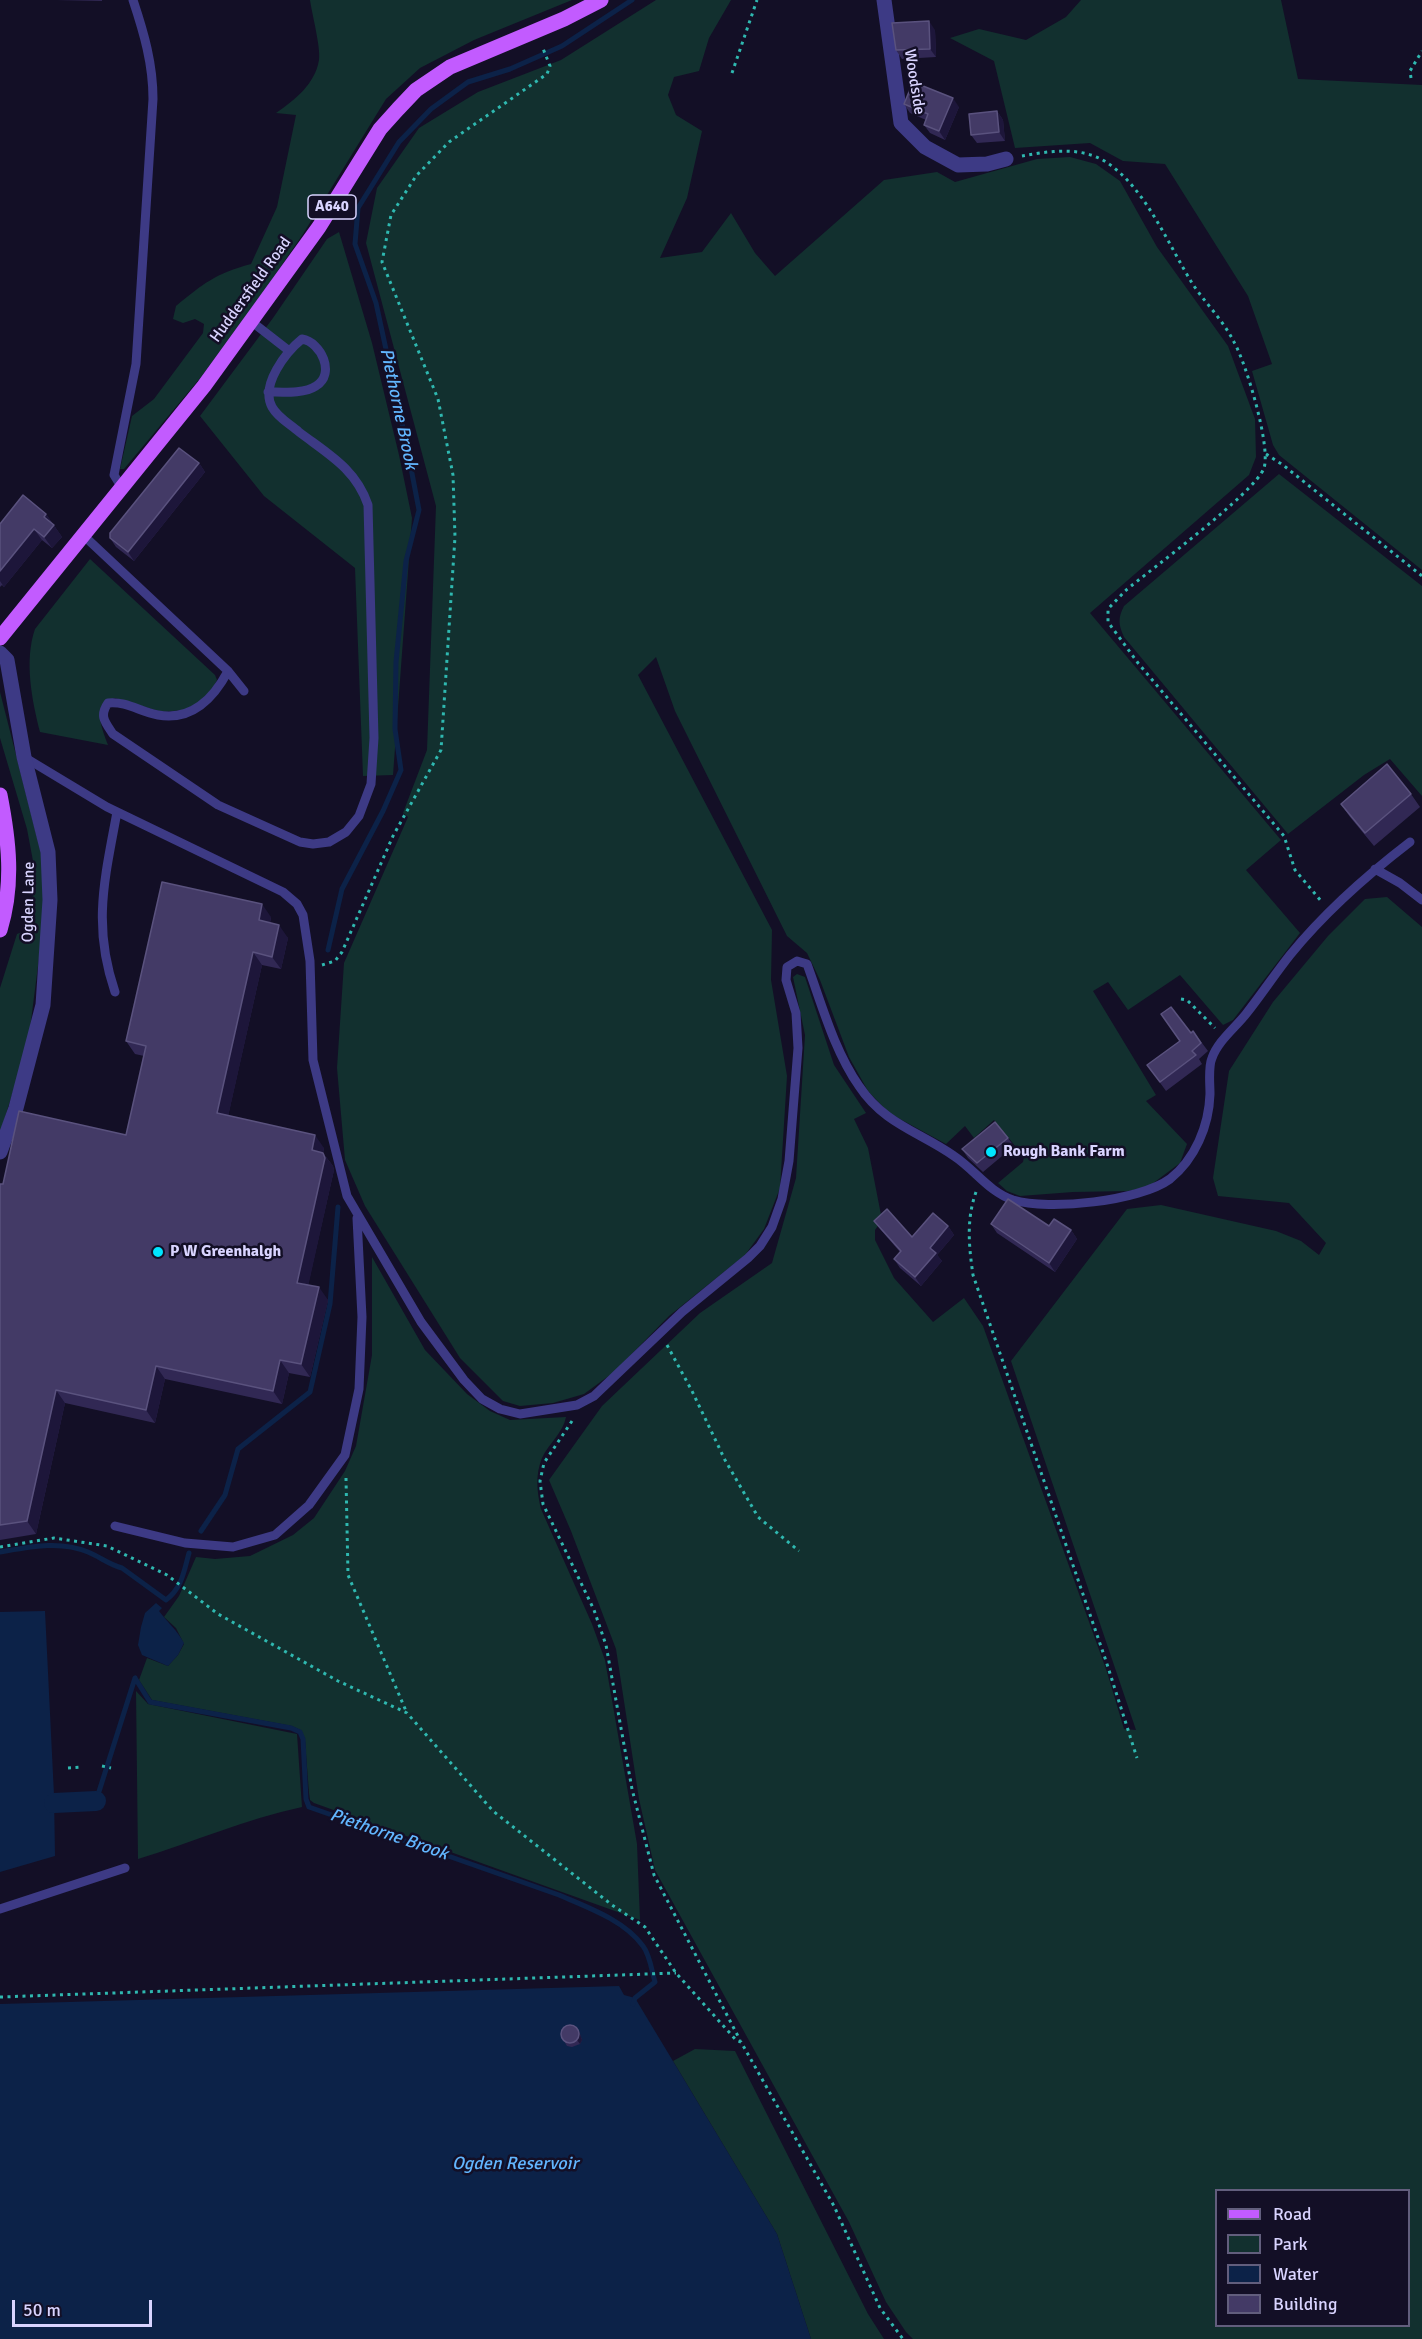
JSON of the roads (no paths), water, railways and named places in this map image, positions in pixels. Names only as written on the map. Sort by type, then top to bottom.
[{"type":"main road","name":"Huddersfield Road","points":[[0,638],[204,386],[319,227],[380,129],[416,90],[450,67],[564,19],[601,0]]},
{"type":"main road","points":[[0,795],[8,837],[10,867],[6,908],[0,930]]},
{"type":"street","name":"Woodside","points":[[884,0],[901,123],[925,147],[958,165],[987,164],[1006,159]]},
{"type":"street","name":"Ogden Lane","points":[[0,653],[7,660],[11,676],[24,758],[48,852],[51,900],[43,1005],[16,1108],[0,1152]]},
{"type":"lane","points":[[122,488],[114,475],[136,364],[153,99],[151,62],[133,0]]},
{"type":"lane","points":[[252,322],[288,350]]},
{"type":"lane","points":[[228,672],[220,687],[205,705],[190,712],[176,716],[157,715],[120,702],[108,703],[103,711],[103,720],[113,734],[218,805],[249,820],[300,842],[313,844],[329,842],[346,832],[359,816],[371,784],[374,726],[368,505],[362,488],[351,474],[277,414],[270,404],[268,392],[276,371],[288,350],[302,339],[310,340],[316,345],[324,358],[325,370],[322,381],[314,388],[268,392]]},
{"type":"lane","points":[[82,534],[228,672],[244,691]]},
{"type":"lane","points":[[24,758],[117,812],[283,892],[297,904],[303,915],[310,969],[313,1060],[347,1196],[421,1322],[464,1380],[482,1399],[500,1409],[520,1414],[577,1405],[607,1386],[658,1334],[760,1246],[772,1227],[782,1199],[789,1161],[798,1048],[796,1013],[786,980],[787,967],[797,961],[807,964],[843,1060],[860,1088],[880,1112],[956,1156],[980,1179],[1012,1199],[1041,1205],[1113,1198],[1148,1191],[1170,1178],[1191,1155],[1204,1130],[1210,1099],[1211,1058],[1225,1038],[1290,955],[1330,911],[1410,842]]},
{"type":"lane","points":[[115,992],[101,929],[102,899],[117,812]]},
{"type":"lane","points":[[1375,870],[1400,883],[1422,900]]},
{"type":"lane","points":[[115,1526],[185,1543],[233,1547],[275,1535],[309,1505],[345,1455],[358,1389],[362,1317],[357,1215]]},
{"type":"lane","points":[[0,1909],[125,1868]]},
{"type":"water","points":[[156,1603],[162,1608],[159,1611],[184,1643],[178,1655],[168,1666],[142,1655],[138,1645],[145,1613]]},
{"type":"water","points":[[45,1611],[55,1856],[0,1872],[0,1612]]},
{"type":"water","name":"Ogden Reservoir","points":[[619,1986],[624,1995],[635,1998],[777,2234],[811,2339],[0,2339],[0,2004]]},
{"type":"waterway","name":"Piethorne Brook","points":[[328,950],[342,889],[383,811],[401,770],[395,729],[396,662],[406,561],[419,510],[376,303],[355,244],[358,208],[399,142],[431,109],[468,82],[510,69],[562,46],[632,0]]},
{"type":"waterway","name":"Piethorne Brook","points":[[201,1531],[225,1495],[238,1449],[310,1392],[330,1304],[338,1207]]},
{"type":"waterway","points":[[0,1552],[55,1545],[77,1548],[122,1568],[166,1600],[179,1585],[189,1553]]},
{"type":"waterway","name":"Piethorne Brook","points":[[135,1678],[150,1702],[291,1728],[300,1732],[303,1739],[306,1799],[309,1807],[559,1895],[593,1910],[626,1929],[643,1946],[655,1982],[635,1998],[633,2004]]},
{"type":"waterway","points":[[96,1801],[135,1678]]},
{"type":"waterway","points":[[54,1803],[96,1801]]},
{"type":"place","name":"Rough Bank Farm","points":[[991,1152]]},
{"type":"place","name":"P W Greenhalgh","points":[[158,1252]]}]
